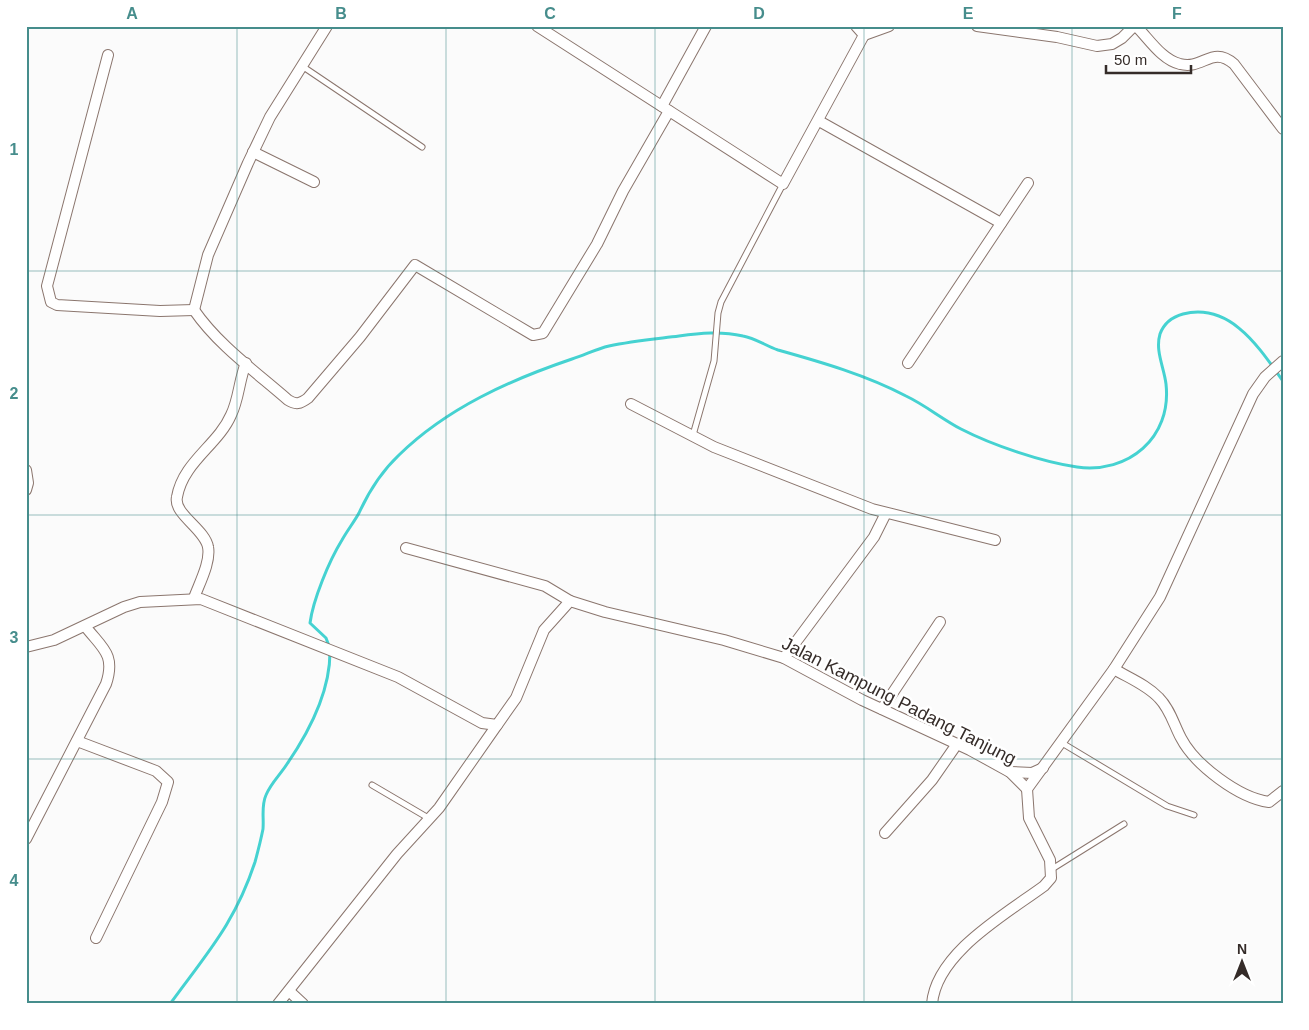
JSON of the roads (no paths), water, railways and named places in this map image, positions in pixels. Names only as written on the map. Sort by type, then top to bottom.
[{"type":"street","points":[[194,310],[208,255],[253,152],[270,118],[327,26]]},
{"type":"street","points":[[537,26],[782,184],[819,121],[864,35],[889,26]]},
{"type":"street","points":[[194,310],[212,332],[288,400],[295,404],[302,404],[360,337],[414,265],[533,335],[543,333],[597,244],[706,26]]},
{"type":"street","points":[[856,26],[864,35]]},
{"type":"street","points":[[977,26],[1057,37],[1097,46],[1112,44],[1135,26],[1164,55],[1178,64],[1189,66],[1217,55],[1225,57],[1234,64],[1283,129]]},
{"type":"street","points":[[108,55],[47,286],[50,302],[57,305],[160,311],[194,310]]},
{"type":"street","points":[[819,121],[1001,224]]},
{"type":"street","points":[[253,152],[314,182]]},
{"type":"street","points":[[908,363],[1028,183]]},
{"type":"street","points":[[932,1004],[935,987],[947,964],[966,944],[1044,886],[1051,878],[1050,860],[1029,818],[1027,789],[1114,669],[1169,580],[1253,394],[1265,377],[1282,362]]},
{"type":"street","points":[[194,598],[209,555],[208,546],[204,537],[179,509],[176,498],[189,468],[232,414],[246,363]]},
{"type":"street","points":[[631,404],[774,472],[886,514],[995,540]]},
{"type":"street","points":[[26,470],[28,478],[26,490]]},
{"type":"street","points":[[784,658],[874,537],[886,514]]},
{"type":"street","name":"Jalan Kampung Padang Tanjung","points":[[406,548],[545,586],[570,601],[605,612],[724,640],[784,658],[862,700],[957,744],[1010,772],[1027,789]]},
{"type":"street","points":[[26,647],[54,640],[124,607],[140,602],[194,598],[217,605],[398,677],[482,723],[497,724]]},
{"type":"street","points":[[278,1004],[397,854],[430,819],[516,698],[544,630],[570,601]]},
{"type":"street","points":[[882,709],[940,622]]},
{"type":"street","points":[[26,839],[106,684],[111,668],[107,654],[85,626]]},
{"type":"street","points":[[1114,669],[1161,699],[1188,749],[1207,769],[1226,783],[1259,800],[1269,802],[1283,791]]},
{"type":"street","points":[[77,741],[156,771],[168,782],[162,802],[96,938]]},
{"type":"street","points":[[885,833],[932,780],[957,744]]},
{"type":"street","points":[[1010,772],[1032,773],[1044,768]]},
{"type":"street","points":[[289,991],[303,1004]]},
{"type":"lane","points":[[302,66],[422,147]]},
{"type":"lane","points":[[693,435],[715,349],[721,302],[782,184]]},
{"type":"lane","points":[[1062,743],[1167,806],[1194,815]]},
{"type":"lane","points":[[372,785],[430,819]]},
{"type":"lane","points":[[1052,869],[1124,824]]},
{"type":"waterway","points":[[329,646],[326,638],[310,623],[318,592],[337,549],[371,489],[393,461],[438,423],[480,397],[526,376],[604,347],[635,341],[703,333],[735,334],[756,340],[778,350],[859,375],[891,388],[954,425],[987,441],[1063,465],[1096,468],[1113,465],[1129,458],[1143,448],[1154,436],[1162,421],[1166,403],[1166,384],[1160,359],[1160,334],[1166,324],[1179,315],[1200,312],[1216,315],[1230,321],[1254,343],[1283,381]]},
{"type":"waterway","points":[[170,1004],[219,937],[247,884],[255,862],[263,829],[264,799],[270,787],[303,739],[317,711],[326,682],[330,652]]}]
